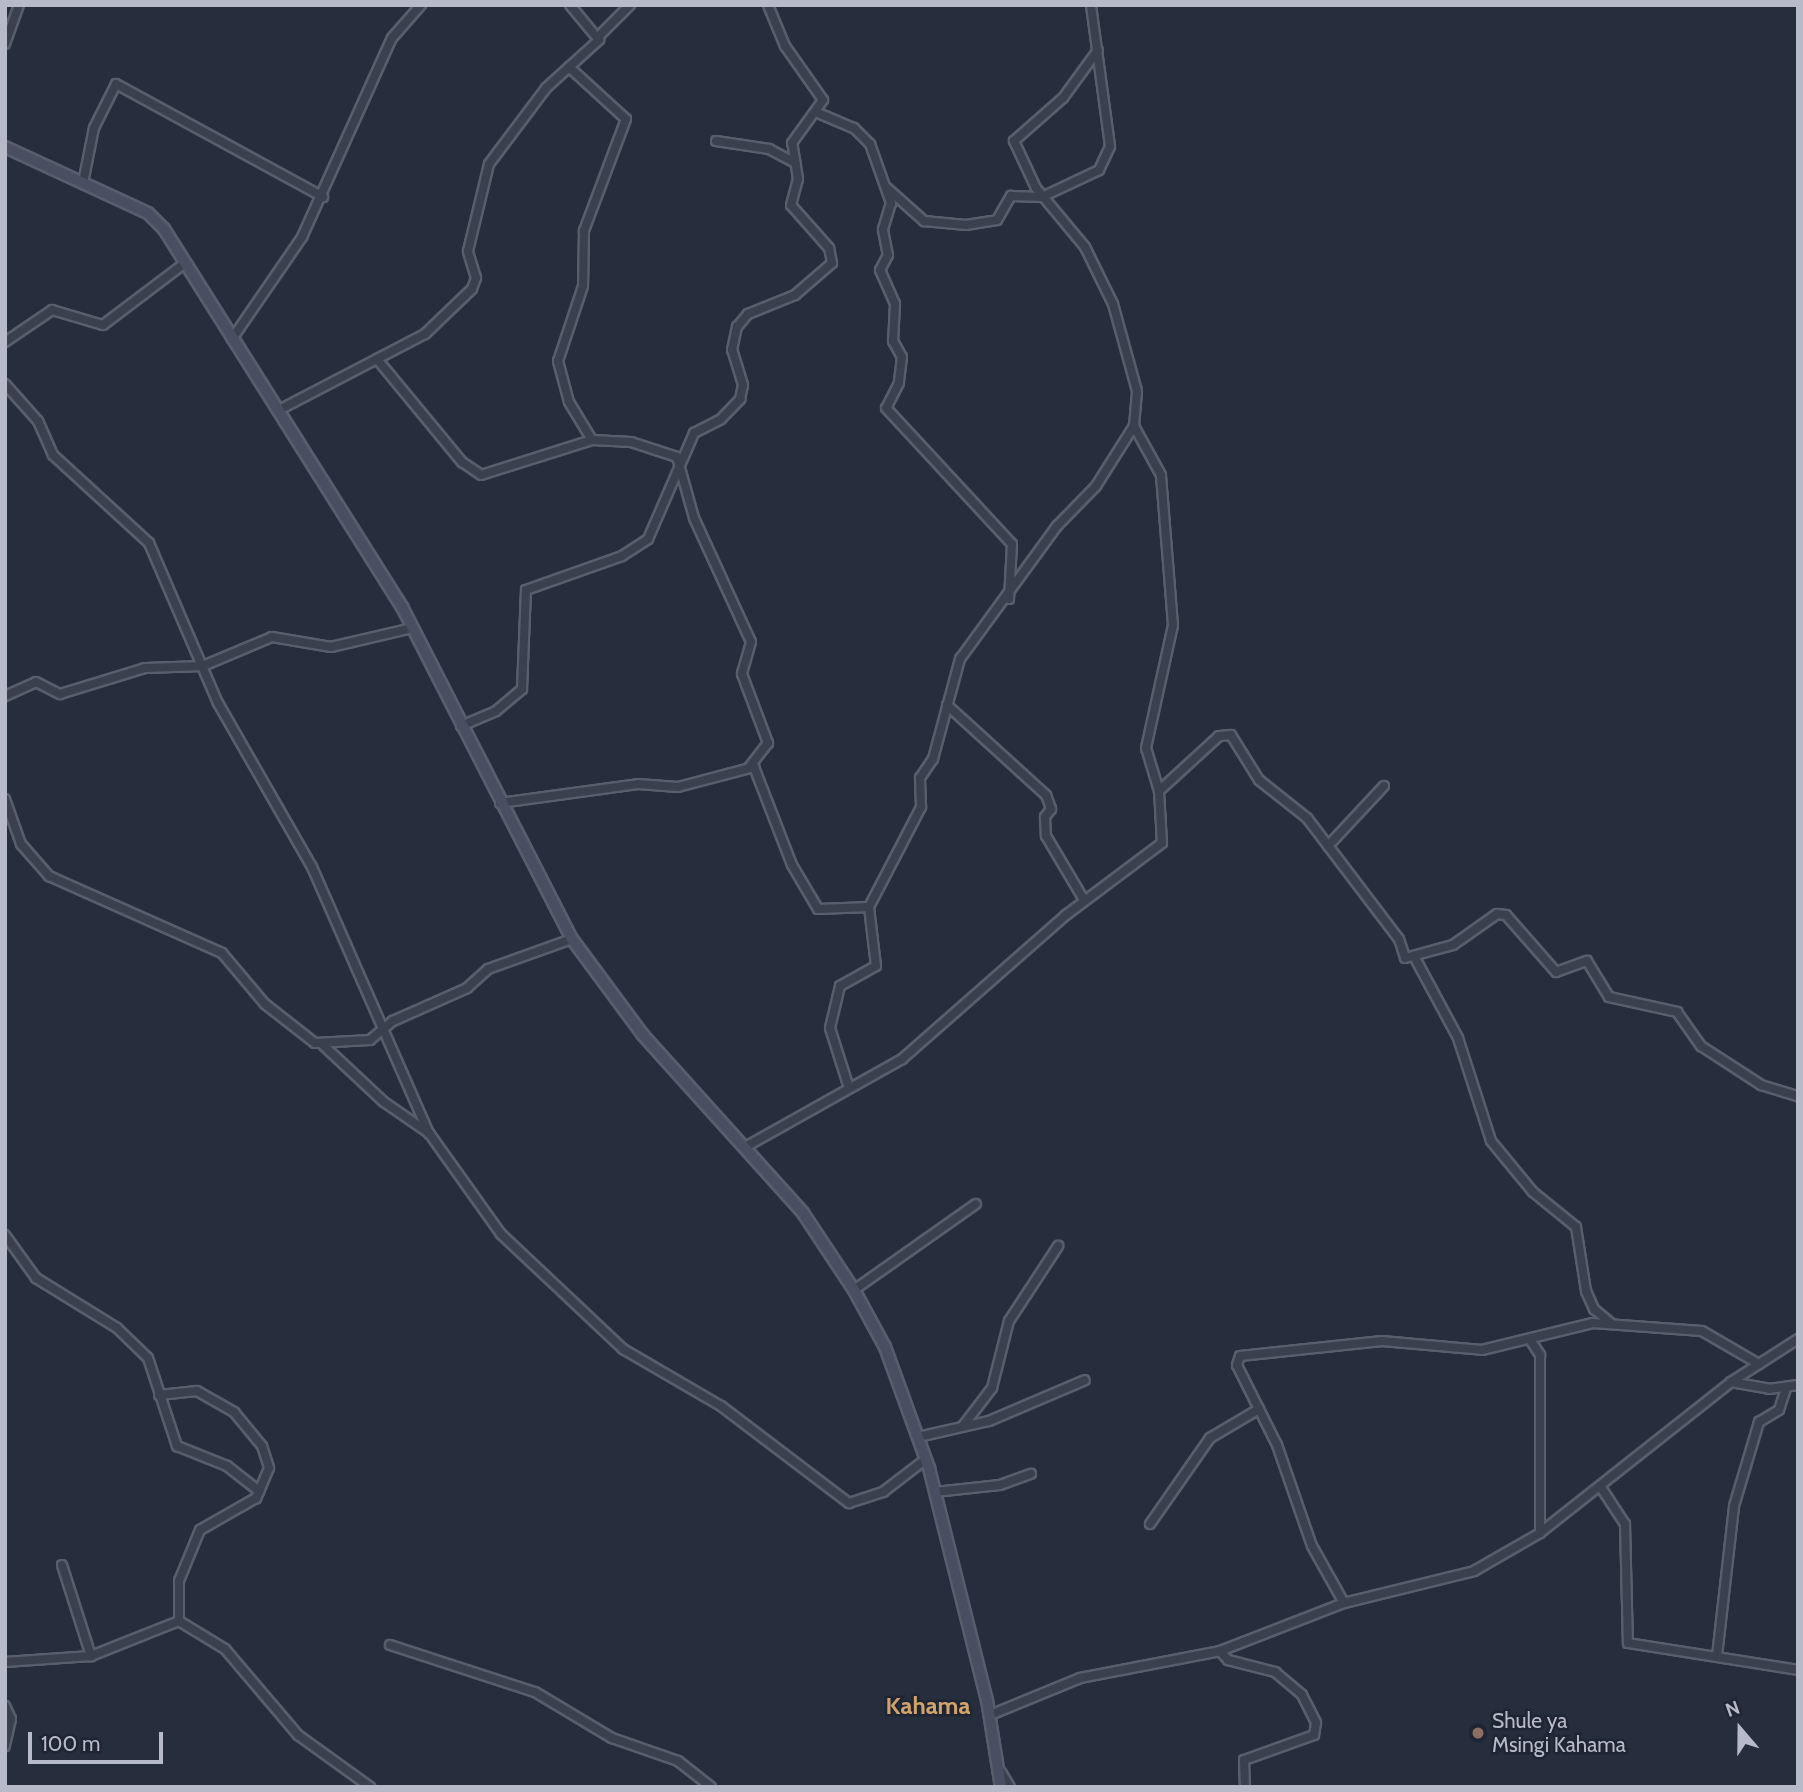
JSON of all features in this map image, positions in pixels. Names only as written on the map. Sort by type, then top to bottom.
[{"type":"main road","points":[[5,147],[148,213],[185,263],[279,410],[412,628],[499,803],[572,939],[643,1035],[747,1146],[854,1290],[885,1347],[926,1459],[990,1716],[1001,1772],[1001,1787]]},
{"type":"street","points":[[5,44],[19,5]]},
{"type":"street","points":[[232,339],[290,257],[323,197],[392,38],[421,5]]},
{"type":"street","points":[[570,5],[599,36]]},
{"type":"street","points":[[279,410],[425,334],[472,289],[476,278],[468,251],[489,164],[524,113],[630,5]]},
{"type":"street","points":[[461,726],[496,711],[522,689],[524,597],[531,584],[622,556],[648,539],[699,427],[721,419],[740,399],[743,385],[732,350],[737,327],[748,314],[795,295],[832,263],[829,248],[793,213],[795,163],[792,143],[818,113],[823,100],[785,46],[768,5]]},
{"type":"street","points":[[883,183],[924,220],[951,225],[997,220],[1011,197],[1042,198],[1094,173],[1105,160],[1110,146],[1091,5]]},
{"type":"street","points":[[849,1088],[830,1028],[839,986],[876,966],[869,907],[913,829],[921,807],[920,778],[933,759],[962,654],[1009,599],[1134,426],[1138,391],[1113,304],[1084,247],[1042,198],[1015,137],[1063,97],[1098,50]]},
{"type":"street","points":[[569,67],[626,119],[584,231],[583,286],[558,361],[569,402],[592,440]]},
{"type":"street","points":[[83,183],[94,128],[116,84],[323,197]]},
{"type":"street","points":[[818,113],[854,128],[870,144],[881,162],[883,183],[892,205],[880,270],[895,304],[893,341],[902,354],[899,383],[885,406],[1012,544],[1009,599]]},
{"type":"street","points":[[716,141],[769,149],[795,163]]},
{"type":"street","points":[[5,342],[52,310],[103,325],[185,263]]},
{"type":"street","points":[[377,359],[462,462],[481,475],[592,440],[660,448],[680,464],[694,518],[751,642],[742,674],[768,743],[750,766],[678,787],[638,784],[499,803]]},
{"type":"street","points":[[5,384],[38,421],[53,455],[147,540],[202,666],[312,867],[381,1030],[429,1133],[501,1234],[623,1349],[721,1406],[849,1503],[883,1492],[926,1459]]},
{"type":"street","points":[[747,1146],[902,1059],[1084,900],[1162,843],[1159,791],[1146,748],[1173,631],[1168,524],[1158,464],[1134,426]]},
{"type":"street","points":[[5,696],[36,682],[60,694],[145,668],[202,666],[272,637],[331,647],[412,628]]},
{"type":"street","points":[[947,705],[1046,795],[1051,809],[1045,817],[1046,836],[1084,900]]},
{"type":"street","points":[[1159,791],[1219,736],[1231,735],[1259,780],[1298,809],[1328,846],[1399,939],[1405,958],[1415,958],[1506,915],[1556,972],[1587,961],[1609,997],[1677,1012],[1701,1046],[1761,1085],[1798,1096]]},
{"type":"street","points":[[750,766],[758,770],[792,865],[818,909],[869,907]]},
{"type":"street","points":[[1328,846],[1384,786]]},
{"type":"street","points":[[5,799],[21,844],[49,876],[222,953],[278,1016],[323,1045],[384,1102],[429,1133]]},
{"type":"street","points":[[323,1045],[370,1040],[381,1030],[467,988],[488,969],[572,939]]},
{"type":"street","points":[[1415,958],[1458,1038],[1491,1141],[1533,1192],[1576,1227],[1587,1291],[1594,1309],[1612,1324]]},
{"type":"street","points":[[854,1290],[976,1204]]},
{"type":"street","points":[[5,1235],[36,1278],[117,1328],[148,1358],[177,1446],[227,1466],[258,1491]]},
{"type":"street","points":[[963,1426],[992,1388],[1009,1321],[1058,1246]]},
{"type":"street","points":[[1344,1603],[1312,1546],[1259,1409],[1237,1365],[1240,1356],[1382,1341],[1477,1350],[1531,1341],[1584,1325],[1612,1324],[1702,1331],[1759,1364]]},
{"type":"street","points":[[990,1716],[1080,1678],[1220,1651],[1344,1603],[1474,1571],[1540,1533],[1602,1489],[1731,1382],[1798,1339]]},
{"type":"street","points":[[1531,1341],[1540,1355],[1540,1533]]},
{"type":"street","points":[[918,1437],[963,1426],[1085,1380]]},
{"type":"street","points":[[1731,1382],[1786,1389],[1798,1385]]},
{"type":"street","points":[[1717,1656],[1734,1506],[1759,1422],[1779,1410],[1786,1389]]},
{"type":"street","points":[[159,1395],[197,1391],[244,1420],[268,1458],[258,1491],[200,1530],[179,1581],[179,1621]]},
{"type":"street","points":[[1150,1524],[1210,1438],[1259,1409]]},
{"type":"street","points":[[935,1492],[1000,1485],[1031,1474]]},
{"type":"street","points":[[1602,1489],[1625,1524],[1628,1643],[1798,1670]]},
{"type":"street","points":[[62,1565],[90,1656]]},
{"type":"street","points":[[5,1662],[90,1656],[179,1621]]},
{"type":"street","points":[[179,1621],[225,1649],[298,1735],[370,1787]]},
{"type":"street","points":[[390,1645],[535,1692],[612,1738],[678,1761],[711,1787]]},
{"type":"street","points":[[1220,1651],[1227,1660],[1275,1672],[1302,1695],[1317,1723],[1314,1735],[1244,1760],[1245,1787]]},
{"type":"street","points":[[5,1706],[11,1719],[5,1746]]},
{"type":"street","points":[[1001,1772],[1010,1787]]},
{"type":"place","name":"Shule ya Msingi Kahama","points":[[1478,1733]]},
{"type":"district","name":"Kahama","points":[[928,1706]]}]
